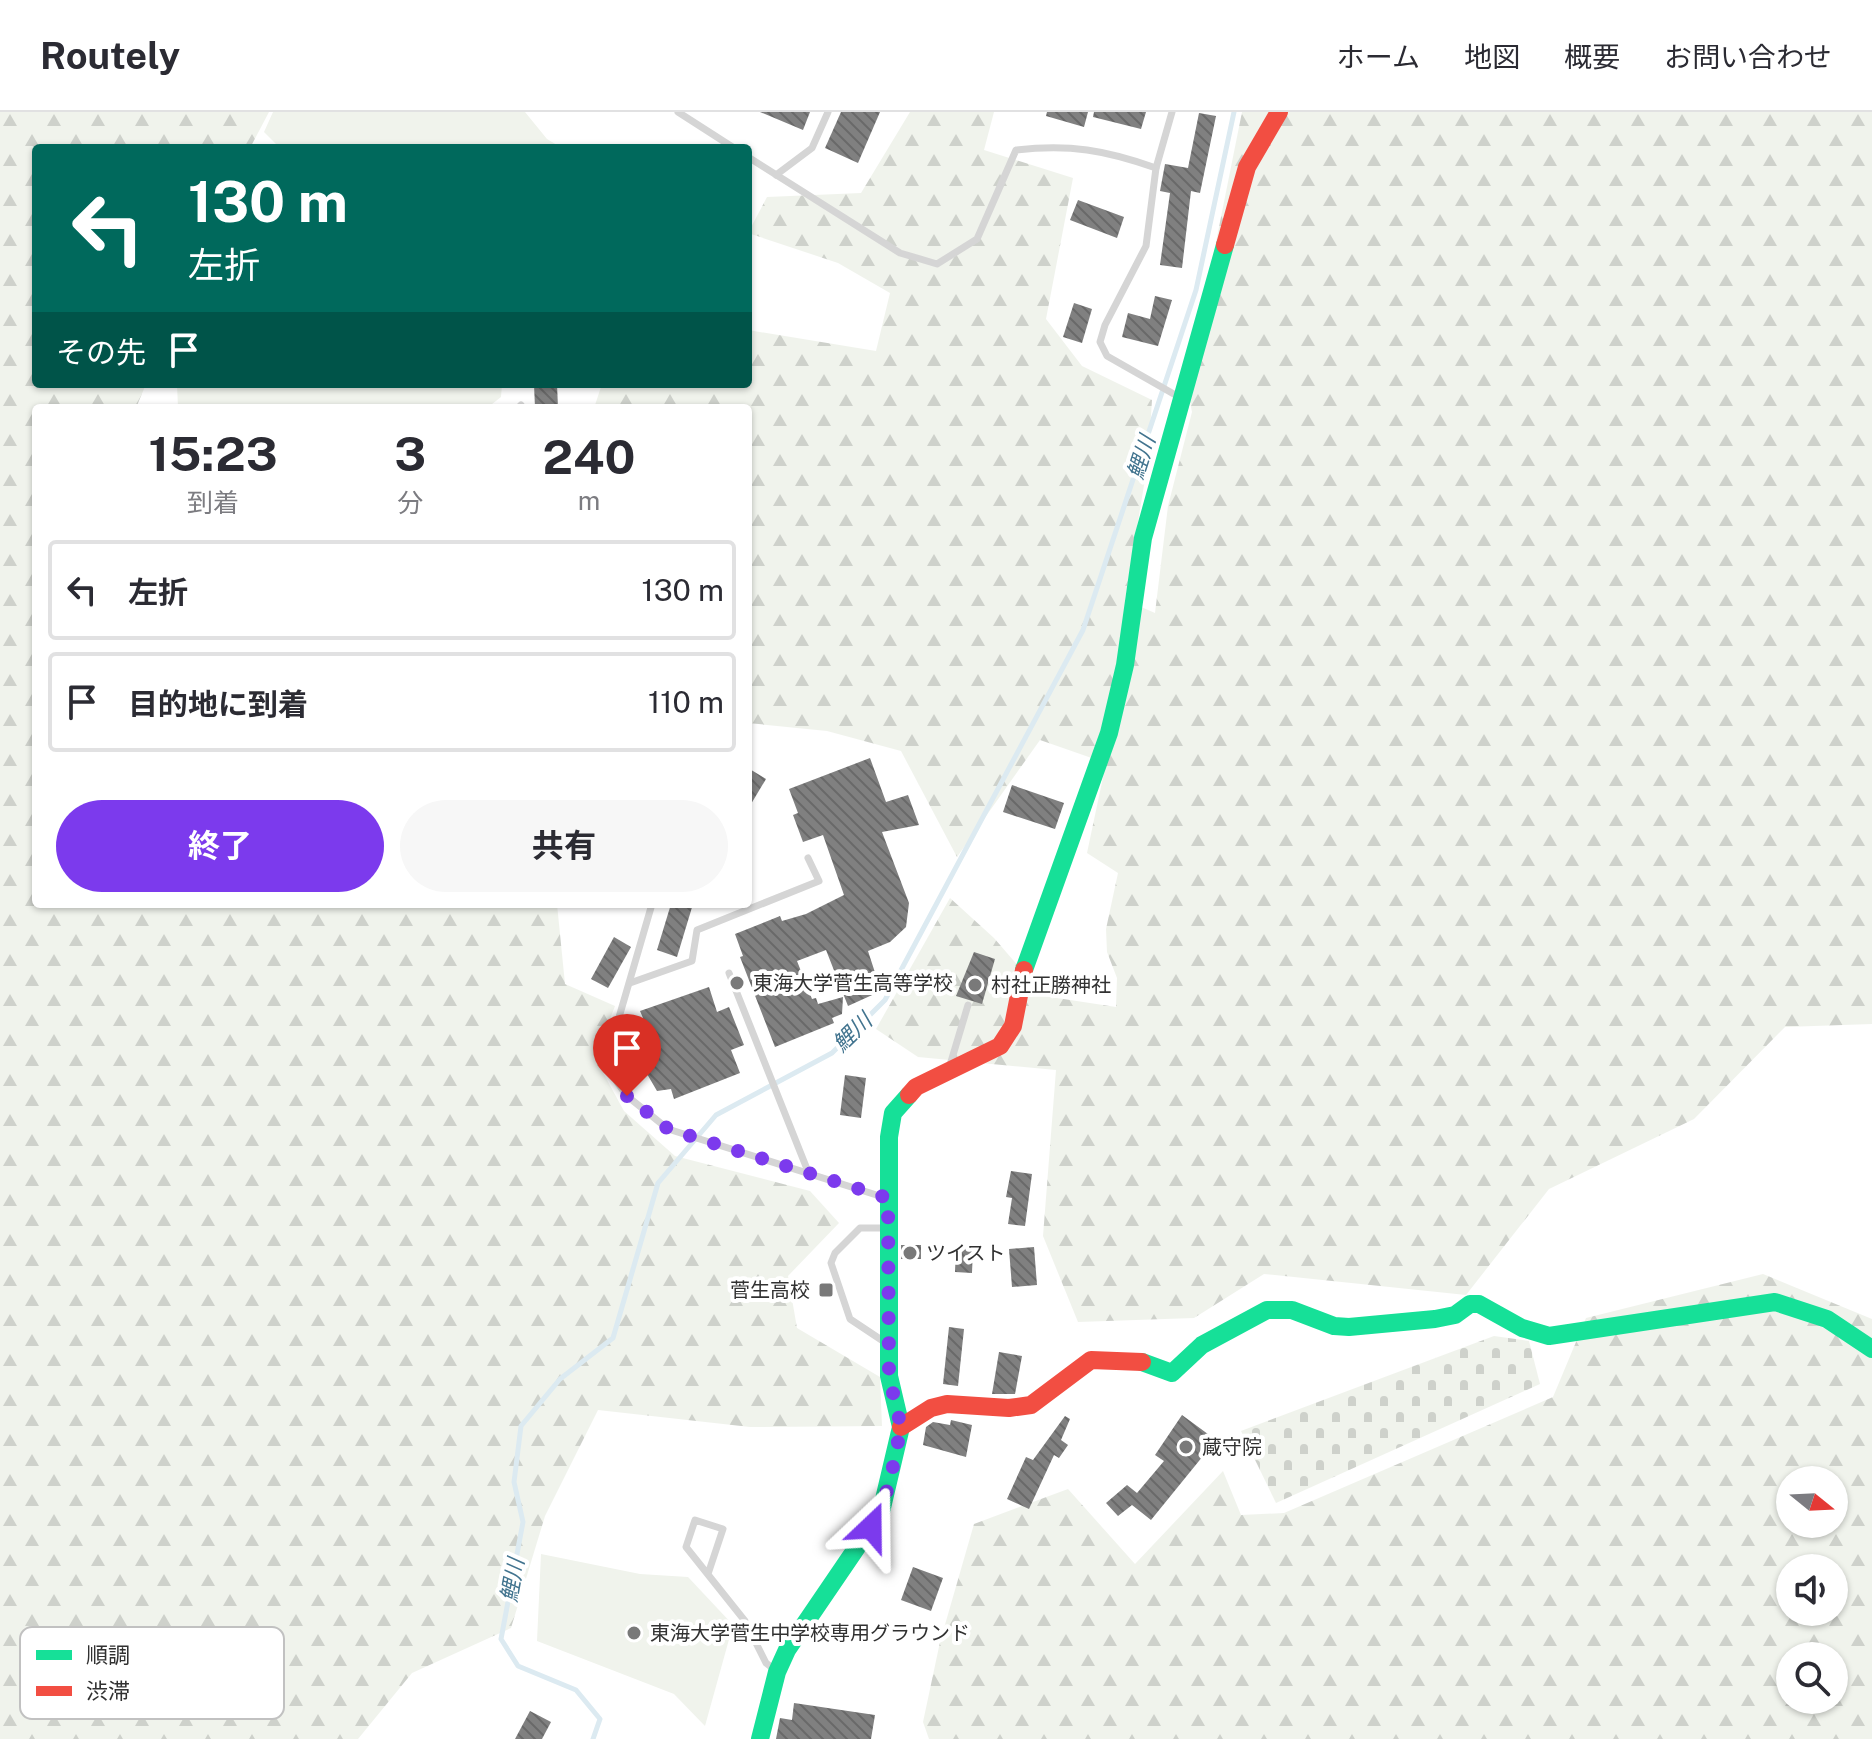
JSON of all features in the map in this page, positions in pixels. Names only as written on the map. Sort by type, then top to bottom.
[{"type":"street","points":[[760,1739],[777,1672],[787,1650],[881,1512],[901,1427],[889,1376],[888,1344],[888,1198],[893,1113],[916,1087],[1000,1046],[1013,1026],[1026,959],[1109,733],[1125,665],[1139,556],[1180,398],[1247,167],[1279,112]]},
{"type":"street","points":[[901,1427],[931,1408],[947,1404],[1009,1408],[1031,1405],[1091,1360],[1140,1361],[1172,1373],[1202,1345],[1267,1310],[1292,1310],[1334,1326],[1349,1327],[1435,1319],[1455,1315],[1470,1304],[1479,1304],[1522,1328],[1549,1336],[1775,1302],[1806,1308],[1832,1318],[1872,1349]]},
{"type":"lane","points":[[678,112],[728,144]]},
{"type":"lane","points":[[776,175],[812,148],[828,112]]},
{"type":"lane","points":[[1172,112],[1156,168],[1146,246],[1105,325],[1100,342],[1107,356],[1180,398]]},
{"type":"lane","points":[[752,160],[900,253],[937,264],[977,239],[1016,150],[1056,146],[1108,151],[1156,168]]},
{"type":"lane","points":[[752,908],[819,881],[808,858]]},
{"type":"lane","points":[[651,908],[608,1055],[615,1079],[642,1110],[676,1131],[888,1198]]},
{"type":"lane","points":[[630,983],[692,961],[697,930],[752,908]]},
{"type":"lane","points":[[729,973],[809,1174]]},
{"type":"lane","points":[[949,1071],[968,1005]]},
{"type":"lane","points":[[888,1344],[850,1319],[831,1263],[835,1253],[860,1228],[889,1228]]},
{"type":"lane","points":[[708,1574],[723,1529],[695,1520],[686,1547],[745,1621],[766,1663],[777,1672]]},
{"type":"green space","points":[[0,112],[269,112],[252,144],[32,144],[32,388],[144,388],[138,404],[32,404],[32,908],[557,908],[565,984],[615,1006],[595,1058],[624,1111],[675,1156],[810,1191],[839,1223],[788,1276],[797,1328],[880,1377],[882,1426],[750,1427],[598,1410],[545,1516],[511,1628],[412,1673],[358,1739],[0,1739]]},
{"type":"green space","points":[[273,112],[525,112],[547,139],[555,144],[276,144],[264,132]]},
{"type":"green space","points":[[910,112],[994,112],[984,150],[1073,178],[1046,319],[1082,366],[1152,400],[1148,461],[1125,600],[1155,613],[1168,506],[1192,412],[1187,387],[1242,112],[1872,112],[1872,1024],[1785,1027],[1694,1119],[1549,1189],[1466,1295],[1264,1274],[1194,1318],[1078,1322],[1043,1236],[1056,1070],[918,1057],[876,1029],[950,898],[994,938],[1044,996],[1116,1007],[1117,978],[1107,952],[1106,929],[1118,873],[1087,853],[1106,763],[1040,740],[957,857],[901,751],[827,731],[752,723],[752,404],[595,404],[601,388],[752,388],[752,331],[876,351],[890,293],[838,263],[752,234],[752,225],[767,197],[861,193]]},
{"type":"green space","points":[[177,388],[502,388],[501,397],[492,404],[178,404]]},
{"type":"green space","points":[[1763,1274],[1872,1319],[1872,1739],[929,1739],[923,1722],[940,1642],[974,1524],[1068,1489],[1135,1564],[1223,1471],[1241,1515],[1284,1513],[1553,1397],[1586,1318]]},
{"type":"green space","points":[[1494,1336],[1529,1341],[1540,1384],[1276,1503],[1241,1431]]},
{"type":"green space","name":"東海大学菅生中学校専用グラウンド","points":[[541,1554],[640,1574],[688,1577],[733,1625],[705,1726],[674,1694],[537,1641]]},
{"type":"building","points":[[760,112],[810,112],[803,130]]},
{"type":"building","points":[[841,112],[880,112],[858,163],[825,148]]},
{"type":"building","points":[[1047,112],[1088,112],[1084,127],[1046,116]]},
{"type":"building","points":[[1094,112],[1146,112],[1141,129],[1093,117]]},
{"type":"building","points":[[1199,113],[1216,116],[1200,193],[1191,191],[1182,268],[1160,265],[1170,193],[1160,191],[1165,164],[1188,168]]},
{"type":"building","points":[[1078,200],[1124,217],[1117,238],[1070,220]]},
{"type":"building","points":[[1155,296],[1172,300],[1158,346],[1122,337],[1128,313],[1150,319]]},
{"type":"building","points":[[1074,303],[1092,309],[1082,343],[1063,337]]},
{"type":"building","points":[[534,388],[557,388],[558,404],[535,404]]},
{"type":"building","points":[[870,758],[886,802],[908,795],[919,825],[882,832],[909,903],[906,927],[890,942],[868,951],[881,991],[848,1006],[826,950],[797,961],[812,999],[816,998],[818,1004],[843,997],[842,1014],[832,1018],[834,1023],[775,1047],[740,957],[743,956],[735,934],[780,916],[782,921],[806,914],[844,895],[823,835],[803,842],[793,815],[798,813],[789,789]]},
{"type":"building","points":[[752,770],[766,779],[752,802]]},
{"type":"building","points":[[1012,785],[1064,803],[1055,829],[1003,812]]},
{"type":"building","points":[[670,908],[692,908],[677,957],[657,950]]},
{"type":"building","points":[[614,937],[631,947],[608,988],[591,979]]},
{"type":"building","points":[[974,952],[995,959],[982,1004],[956,996]]},
{"type":"building","points":[[709,987],[717,1012],[729,1007],[744,1045],[731,1050],[740,1073],[674,1099],[671,1089],[657,1091],[640,1062],[637,1031],[646,1025],[640,1011]]},
{"type":"building","points":[[845,1075],[866,1078],[861,1118],[840,1115]]},
{"type":"building","points":[[1011,1171],[1032,1174],[1025,1226],[1008,1224],[1012,1198],[1006,1197]]},
{"type":"building","points":[[901,1245],[921,1245],[921,1259],[901,1259]]},
{"type":"building","points":[[956,1246],[973,1247],[972,1273],[955,1272]]},
{"type":"building","points":[[1034,1247],[1037,1285],[1012,1287],[1009,1249]]},
{"type":"building","points":[[949,1327],[964,1329],[958,1386],[943,1384]]},
{"type":"building","points":[[999,1352],[1022,1356],[1015,1394],[992,1394]]},
{"type":"building","points":[[1182,1415],[1216,1440],[1151,1520],[1132,1505],[1118,1516],[1106,1503],[1127,1485],[1137,1493],[1164,1461],[1155,1455]]},
{"type":"building","points":[[1065,1416],[1070,1419],[1061,1440],[1068,1445],[1059,1458],[1054,1455],[1029,1509],[1007,1499],[1026,1457],[1033,1460]]},
{"type":"building","points":[[951,1420],[972,1425],[966,1457],[923,1445],[926,1427],[933,1422],[950,1425]]},
{"type":"building","points":[[913,1567],[943,1578],[931,1611],[901,1600]]},
{"type":"building","points":[[794,1703],[875,1715],[871,1739],[776,1739],[780,1718],[792,1720]]},
{"type":"building","points":[[530,1711],[551,1722],[542,1739],[515,1739]]},
{"type":"waterway","name":"鯉川","points":[[593,1739],[600,1719],[576,1690],[518,1666],[501,1639],[523,1522],[514,1482],[521,1426],[560,1379],[613,1338],[658,1183],[716,1115],[832,1053],[885,1000],[1083,630],[1196,290],[1234,112]]},
{"type":"traffic: fast","points":[[1024,970],[1109,733],[1125,665],[1143,538],[1225,245]]},
{"type":"traffic: fast","points":[[760,1739],[777,1672],[787,1650],[881,1512],[901,1427],[889,1376],[889,1137],[893,1113],[909,1095]]},
{"type":"traffic: fast","points":[[1142,1362],[1172,1373],[1202,1345],[1267,1310],[1292,1310],[1334,1326],[1349,1327],[1435,1319],[1455,1315],[1470,1304],[1479,1304],[1522,1328],[1549,1336],[1775,1302],[1827,1319],[1872,1349]]},
{"type":"traffic: jam","points":[[1225,245],[1247,167],[1279,112]]},
{"type":"traffic: jam","points":[[909,1095],[916,1087],[1000,1046],[1013,1026],[1024,970]]},
{"type":"traffic: jam","points":[[901,1427],[931,1408],[947,1404],[1009,1408],[1031,1405],[1091,1360],[1142,1362]]},
{"type":"place","name":"東海大学菅生高等学校","points":[[737,983]]},
{"type":"place","name":"村社正勝神社","points":[[975,985]]},
{"type":"place","name":"ツイスト","points":[[910,1253]]},
{"type":"place","name":"菅生高校","points":[[826,1290]]},
{"type":"place","name":"蔵守院","points":[[1186,1447]]},
{"type":"place","name":"東海大学菅生中学校専用グラウンド","points":[[634,1633]]},
{"type":"route","points":[[627,1096],[668,1129],[888,1198],[889,1376],[901,1427],[881,1512],[871,1527]]}]
